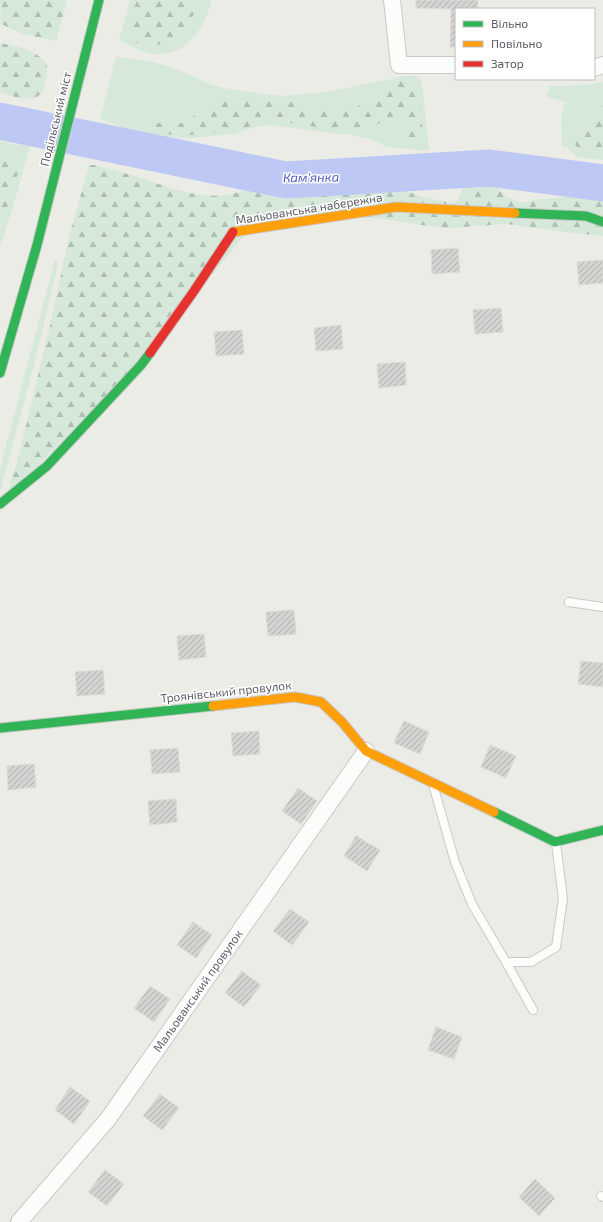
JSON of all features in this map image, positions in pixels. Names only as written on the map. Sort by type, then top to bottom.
[{"type":"street","name":"Подільський міст","points":[[0,373],[37,245],[99,0]]},
{"type":"street","points":[[392,0],[399,65],[455,65]]},
{"type":"street","name":"Мальованська набережна","points":[[0,504],[47,466],[141,365],[194,291],[233,232],[396,207],[586,216],[603,222]]},
{"type":"street","name":"Троянівський провулок","points":[[0,728],[295,697],[321,702],[342,722],[366,751],[555,842]]},
{"type":"street","name":"Мальованський провулок","points":[[19,1222],[108,1119],[366,751]]},
{"type":"street","points":[[555,842],[603,830]]},
{"type":"lane","points":[[569,602],[603,607]]},
{"type":"lane","points":[[433,783],[456,862],[472,904],[533,1010]]},
{"type":"lane","points":[[506,962],[531,962],[556,947],[563,899],[555,842]]},
{"type":"green space","points":[[0,0],[67,0],[56,41],[23,34],[1,24]]},
{"type":"green space","points":[[130,0],[211,0],[205,19],[200,28],[187,44],[170,53],[155,54],[144,52],[119,40]]},
{"type":"green space","points":[[137,0],[200,0],[188,24],[177,37],[165,43],[149,46],[141,45],[135,42],[131,37],[129,30],[130,18]]},
{"type":"green space","points":[[0,43],[30,51],[45,62],[47,75],[43,91],[39,95],[29,99],[10,96],[0,92]]},
{"type":"green space","points":[[116,57],[149,61],[177,69],[209,84],[224,88],[282,96],[326,92],[414,75],[422,83],[429,151],[387,147],[373,140],[353,135],[269,125],[252,128],[235,134],[191,138],[154,137],[132,131],[100,119]]},
{"type":"green space","points":[[409,79],[415,81],[417,85],[422,123],[422,136],[419,145],[413,147],[408,145],[405,138],[405,124],[399,118],[388,118],[371,128],[324,128],[290,123],[270,122],[233,131],[191,135],[156,134],[151,132],[149,128],[150,125],[157,123],[183,123],[214,105],[232,99],[262,98],[292,102],[321,111],[336,112],[357,107],[370,100],[388,84]]},
{"type":"green space","points":[[603,82],[603,104],[584,130],[576,136],[577,147],[603,149],[603,160],[577,157],[567,147],[562,147],[561,117],[565,102],[546,96],[550,86],[586,85]]},
{"type":"green space","points":[[603,104],[603,149],[577,147],[574,142],[576,136],[584,130]]},
{"type":"green space","points":[[0,141],[11,144],[30,145],[0,248]]},
{"type":"green space","points":[[4,155],[10,156],[17,161],[19,170],[0,229],[0,157]]},
{"type":"green space","points":[[299,162],[326,174],[342,177],[367,177],[420,196],[452,203],[457,201],[466,182],[473,178],[486,178],[495,183],[500,191],[507,197],[523,203],[534,200],[582,194],[603,195],[603,236],[507,224],[452,228],[377,218],[325,218],[299,209],[285,209],[256,221],[141,361],[6,498],[19,455],[52,317],[68,241],[89,165],[130,175],[173,189],[200,195],[213,196],[226,195],[245,190],[281,167]]},
{"type":"green space","points":[[55,259],[58,264],[36,358],[0,492],[0,469]]},
{"type":"building","points":[[416,0],[478,0],[478,8],[455,8],[455,47],[450,47],[451,9],[416,8]]},
{"type":"building","points":[[458,248],[460,272],[432,274],[431,250]]},
{"type":"building","points":[[603,260],[603,283],[579,285],[577,262]]},
{"type":"building","points":[[501,308],[503,332],[475,334],[473,310]]},
{"type":"building","points":[[341,325],[343,349],[316,351],[314,328]]},
{"type":"building","points":[[242,330],[244,354],[216,356],[214,332]]},
{"type":"building","points":[[405,362],[406,385],[379,388],[377,364]]},
{"type":"building","points":[[294,610],[296,634],[268,636],[266,612]]},
{"type":"building","points":[[204,634],[206,657],[179,660],[177,636]]},
{"type":"building","points":[[581,661],[603,663],[603,687],[578,684]]},
{"type":"building","points":[[103,670],[105,694],[77,696],[75,672]]},
{"type":"building","points":[[404,721],[429,732],[420,754],[394,743]]},
{"type":"building","points":[[259,731],[260,754],[233,756],[231,733]]},
{"type":"building","points":[[490,745],[516,756],[506,778],[481,767]]},
{"type":"building","points":[[178,748],[180,772],[152,774],[150,750]]},
{"type":"building","points":[[34,764],[36,787],[8,790],[7,766]]},
{"type":"building","points":[[298,788],[317,801],[301,824],[282,811]]},
{"type":"building","points":[[176,799],[177,822],[150,825],[148,801]]},
{"type":"building","points":[[356,836],[380,850],[367,871],[344,856]]},
{"type":"building","points":[[290,909],[309,922],[292,945],[273,931]]},
{"type":"building","points":[[193,922],[212,935],[196,958],[177,945]]},
{"type":"building","points":[[242,971],[261,985],[244,1007],[225,993]]},
{"type":"building","points":[[150,986],[170,999],[154,1022],[134,1008]]},
{"type":"building","points":[[436,1027],[462,1037],[454,1059],[428,1050]]},
{"type":"building","points":[[70,1087],[90,1101],[74,1124],[55,1110]]},
{"type":"building","points":[[160,1094],[179,1108],[162,1130],[143,1116]]},
{"type":"building","points":[[105,1170],[124,1184],[107,1206],[88,1192]]},
{"type":"building","points":[[535,1179],[555,1198],[539,1216],[519,1197]]},
{"type":"waterway","name":"Кам'янка","points":[[0,121],[286,180],[489,168],[603,183]]},
{"type":"traffic: fast","points":[[0,373],[37,245],[99,0]]},
{"type":"traffic: fast","points":[[515,213],[586,216],[603,222]]},
{"type":"traffic: fast","points":[[0,504],[47,466],[141,365],[150,353]]},
{"type":"traffic: fast","points":[[0,728],[213,706]]},
{"type":"traffic: fast","points":[[494,812],[555,842],[603,830]]},
{"type":"traffic: slow","points":[[233,232],[396,207],[515,213]]},
{"type":"traffic: slow","points":[[213,706],[295,697],[321,702],[342,722],[366,751],[494,812]]},
{"type":"traffic: jam","points":[[150,353],[194,291],[233,232]]}]
